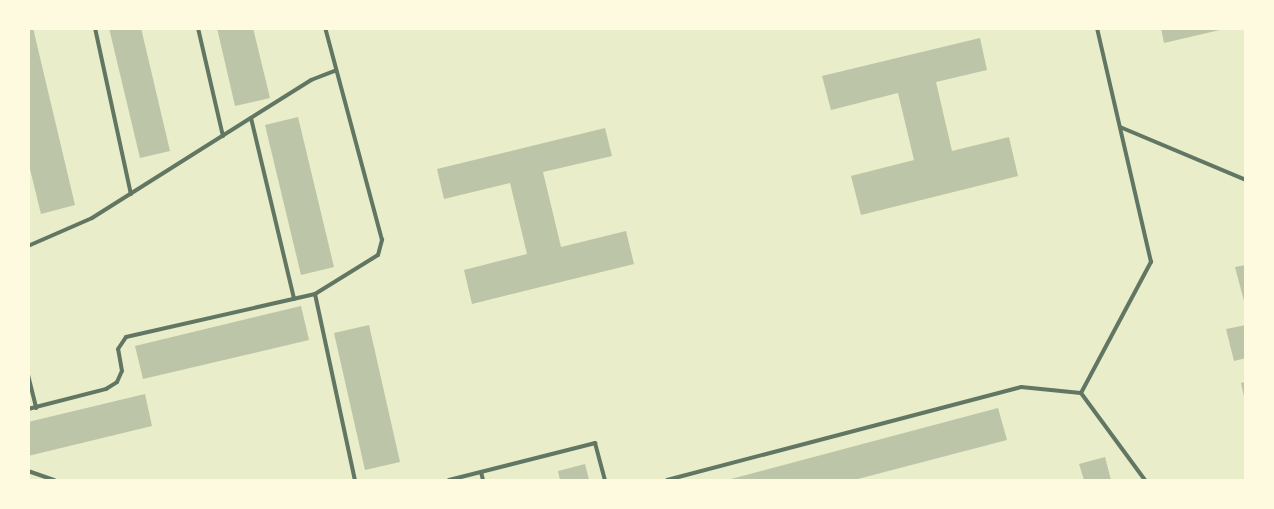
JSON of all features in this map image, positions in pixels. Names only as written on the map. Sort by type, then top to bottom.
[{"type":"lane","points":[[95,28],[130,194]]},
{"type":"lane","points":[[198,28],[223,136]]},
{"type":"lane","points":[[28,410],[106,389],[117,382],[122,372],[118,350],[126,337],[315,294],[378,255],[382,240],[325,28]]},
{"type":"lane","points":[[1081,393],[1151,262],[1097,28]]},
{"type":"lane","points":[[29,244],[92,218],[311,80],[335,71]]},
{"type":"lane","points":[[251,118],[294,299]]},
{"type":"lane","points":[[1120,127],[1245,180]]},
{"type":"lane","points":[[315,294],[355,480]]},
{"type":"lane","points":[[28,375],[36,408]]},
{"type":"lane","points":[[667,480],[1022,387],[1081,393],[1145,480]]},
{"type":"lane","points":[[448,480],[596,443],[605,480]]},
{"type":"lane","points":[[28,471],[54,480]]},
{"type":"lane","points":[[480,472],[483,480]]},
{"type":"building","points":[[28,28],[33,28],[75,205],[41,214],[28,161]]},
{"type":"building","points":[[109,28],[141,28],[170,151],[140,158]]},
{"type":"building","points":[[217,28],[253,28],[270,98],[235,106]]},
{"type":"building","points":[[1161,28],[1224,28],[1224,29],[1164,43]]},
{"type":"building","points":[[980,38],[987,70],[936,82],[952,151],[1009,137],[1018,176],[861,215],[851,176],[914,160],[898,93],[831,110],[822,76]]},
{"type":"building","points":[[298,117],[334,267],[301,275],[265,125]]},
{"type":"building","points":[[605,128],[612,156],[543,172],[561,247],[626,231],[634,264],[472,304],[464,270],[527,254],[510,183],[444,199],[437,169]]},
{"type":"building","points":[[1246,265],[1246,301],[1244,301],[1235,267]]},
{"type":"building","points":[[301,306],[309,340],[143,379],[135,346]]},
{"type":"building","points":[[369,325],[400,462],[365,470],[334,333]]},
{"type":"building","points":[[1246,325],[1246,358],[1234,361],[1226,329]]},
{"type":"building","points":[[1246,382],[1246,400],[1245,401],[1241,383]]},
{"type":"building","points":[[145,394],[152,426],[28,456],[28,422]]},
{"type":"building","points":[[998,408],[1007,440],[854,480],[727,480]]},
{"type":"building","points":[[1105,457],[1111,480],[1084,480],[1079,464]]},
{"type":"building","points":[[585,464],[589,480],[560,480],[558,471]]}]
